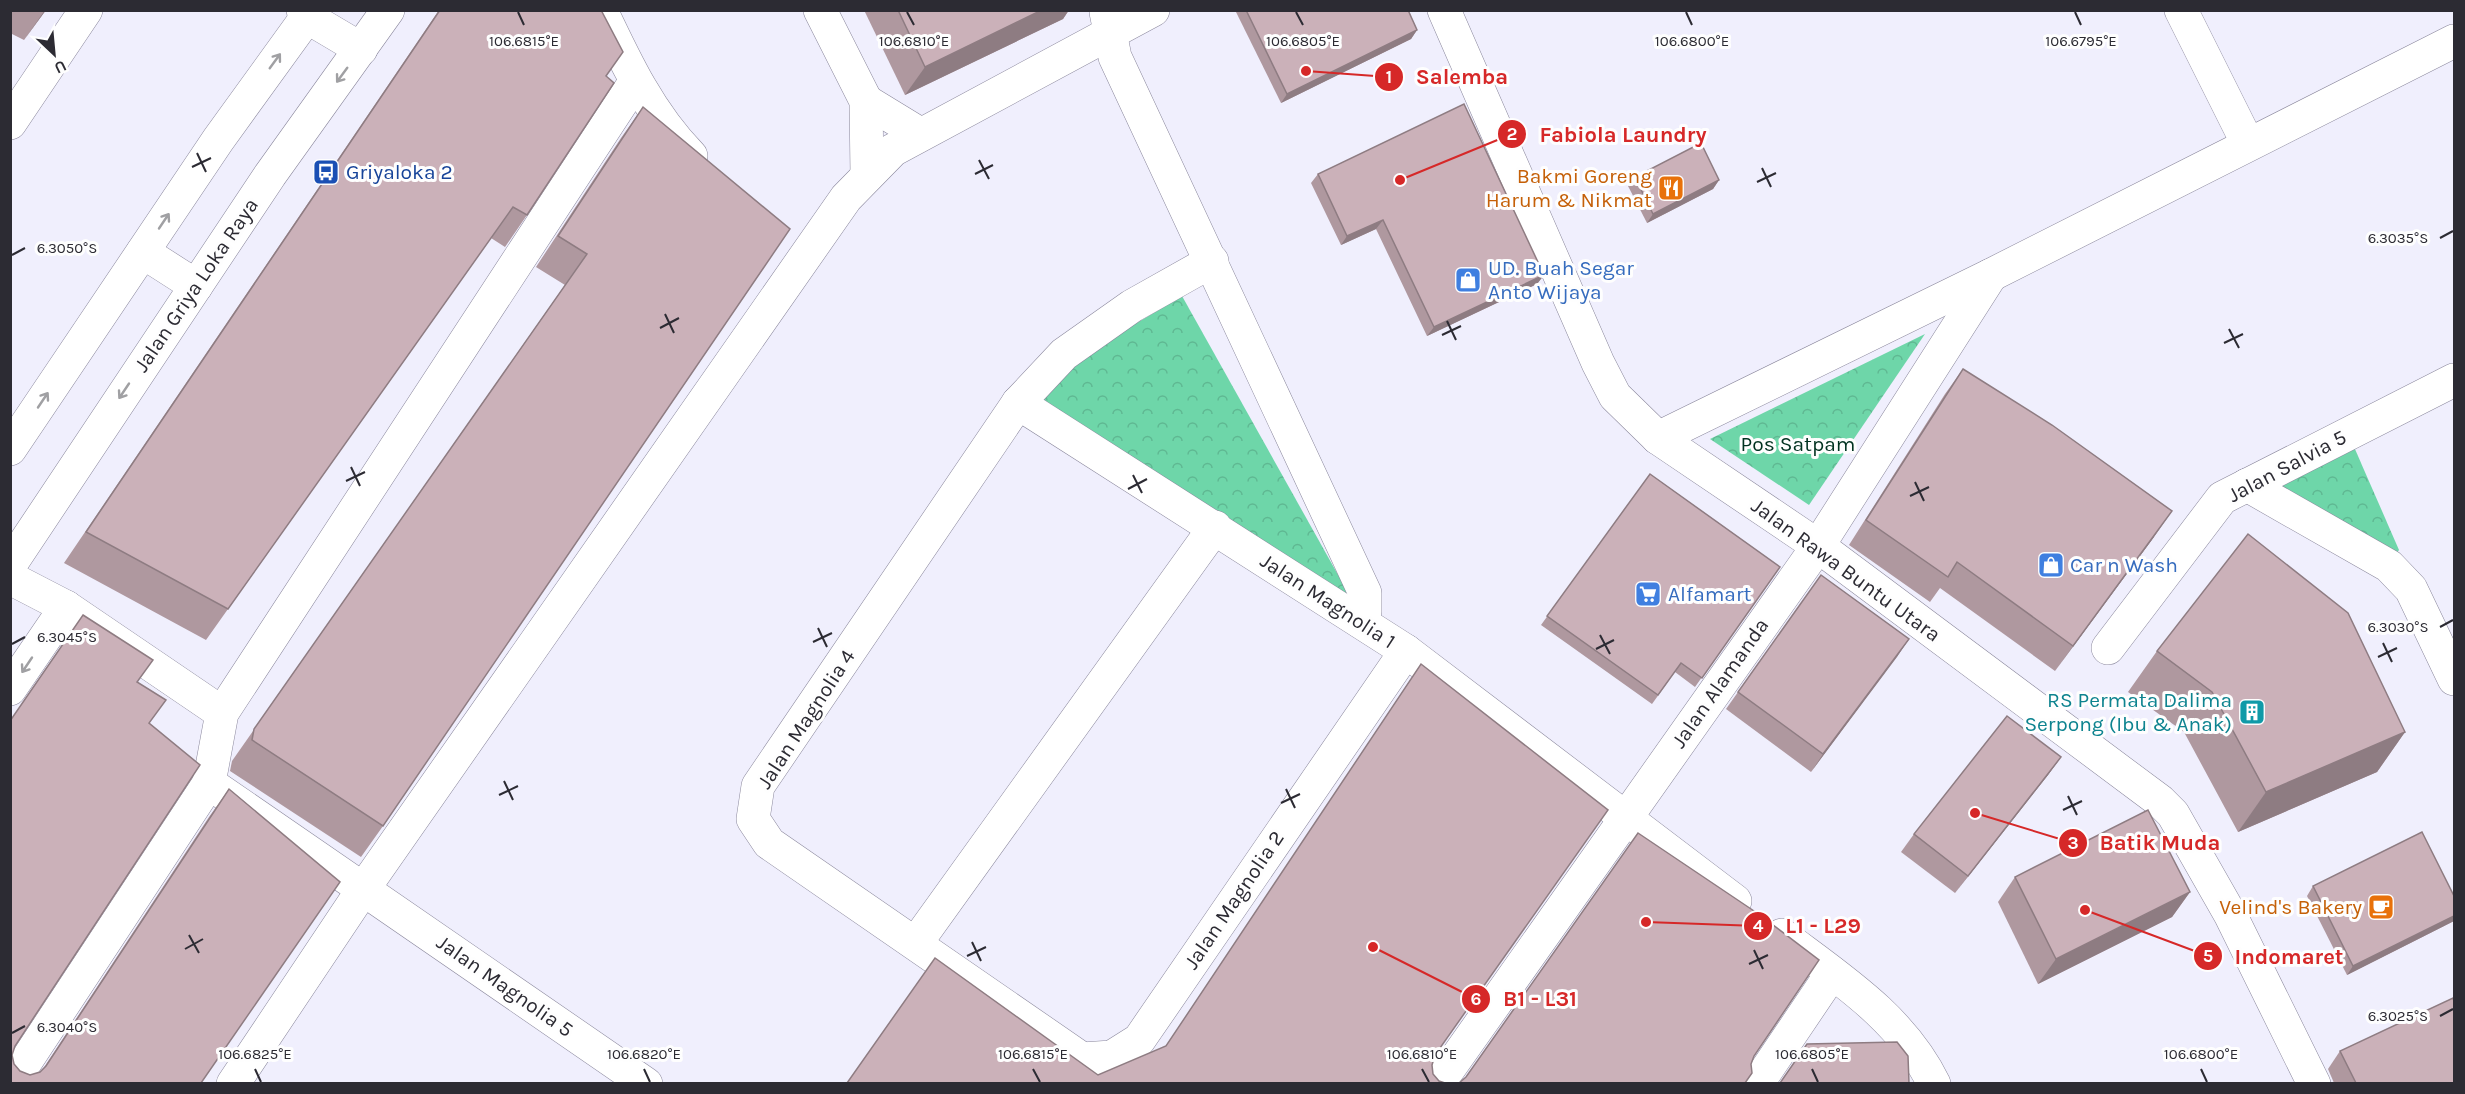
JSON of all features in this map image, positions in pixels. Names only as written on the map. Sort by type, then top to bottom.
[{"type":"street","points":[[10,123],[86,10]]},
{"type":"street","name":"Jalan Griya Loka Raya","points":[[10,565],[91,440],[270,175],[388,10]]},
{"type":"street","points":[[601,10],[635,82],[669,134],[712,176]]},
{"type":"street","points":[[820,10],[866,101],[867,175]]},
{"type":"street","points":[[233,1083],[364,888],[846,198],[893,150],[1108,21],[1153,10]]},
{"type":"street","name":"Jalan Rawa Buntu Utara","points":[[1444,10],[1598,363],[1615,396],[1658,438],[1818,546],[2160,801],[2173,814],[2230,914],[2314,1083]]},
{"type":"street","points":[[2181,10],[2248,144]]},
{"type":"street","points":[[10,448],[218,140],[307,13],[361,49]]},
{"type":"street","points":[[1108,21],[1115,57],[1365,592],[1365,612],[1360,621]]},
{"type":"street","points":[[1658,438],[1991,275],[2454,41]]},
{"type":"street","points":[[10,1083],[209,783],[222,713],[635,82]]},
{"type":"street","points":[[866,101],[920,134]]},
{"type":"street","points":[[783,230],[810,251]]},
{"type":"street","points":[[143,252],[196,286]]},
{"type":"street","name":"Jalan Magnolia 4","points":[[1082,1059],[769,843],[753,819],[758,786],[1018,403],[1064,354],[1132,306],[1212,261]]},
{"type":"street","name":"Jalan Alamanda","points":[[1438,1083],[1818,546],[1991,275]]},
{"type":"street","name":"Jalan Salvia 5","points":[[2108,648],[2222,498],[2454,380]]},
{"type":"street","name":"Jalan Magnolia 1","points":[[1018,403],[1406,651],[1832,973],[1900,1031],[1923,1060],[1934,1083]]},
{"type":"street","points":[[2247,485],[2389,566],[2411,589],[2454,679]]},
{"type":"street","points":[[916,943],[1215,527]]},
{"type":"street","points":[[10,578],[66,607],[222,713]]},
{"type":"street","points":[[10,689],[66,607]]},
{"type":"street","name":"Jalan Magnolia 2","points":[[1082,1059],[1112,1057],[1139,1040],[1406,651]]},
{"type":"street","name":"Jalan Magnolia 5","points":[[209,783],[646,1083]]},
{"type":"street","points":[[1757,1083],[1832,973]]},
{"type":"green space","points":[[1182,296],[1351,598],[1036,395],[1068,364]]},
{"type":"green space","name":"Pos Satpam","points":[[1925,334],[1809,505],[1710,439]]},
{"type":"green space","points":[[2351,440],[2399,550],[2393,558],[2265,484]]},
{"type":"building","points":[[440,10],[601,10],[623,52],[606,76],[614,83],[527,215],[513,207],[228,609],[86,532]]},
{"type":"building","points":[[898,10],[1042,10],[925,67]]},
{"type":"building","points":[[1246,10],[1408,10],[1417,30],[1287,94]]},
{"type":"building","points":[[1464,104],[1544,275],[1434,327],[1383,220],[1347,236],[1318,174]]},
{"type":"building","points":[[643,107],[790,229],[383,826],[252,740],[254,729],[587,254],[558,236]]},
{"type":"building","name":"Bakmi Goreng Harum & Nikmat","points":[[1701,143],[1719,180],[1653,214],[1635,177]]},
{"type":"building","points":[[1963,369],[2052,425],[2172,511],[2073,646],[1957,562],[1948,577],[1866,520]]},
{"type":"building","name":"Alfamart","points":[[1650,474],[1780,567],[1702,678],[1681,663],[1658,695],[1547,616]]},
{"type":"building","name":"RS Permata Dalima Serpong (Ibu & Anak)","points":[[2248,534],[2348,613],[2405,732],[2266,792],[2212,692],[2157,651]]},
{"type":"building","points":[[1821,575],[1909,639],[1823,754],[1738,692]]},
{"type":"building","points":[[83,615],[153,660],[137,682],[166,700],[149,723],[200,765],[15,1046],[12,1055],[14,1064],[20,1071],[30,1075],[40,1072],[46,1066],[229,789],[340,882],[201,1083],[10,1083],[10,721]]},
{"type":"building","points":[[1421,664],[1608,810],[1435,1055],[1432,1065],[1433,1074],[1439,1081],[1445,1083],[847,1083],[935,958],[1098,1075],[1166,1046]]},
{"type":"building","points":[[2007,716],[2061,757],[1968,876],[1914,834]]},
{"type":"building","points":[[2148,810],[2190,892],[2056,959],[2015,877]]},
{"type":"building","name":"Velind's Bakery","points":[[2422,832],[2454,896],[2454,916],[2353,966],[2313,886]]},
{"type":"building","points":[[1638,833],[1760,915],[1819,960],[1754,1056],[1751,1064],[1752,1073],[1745,1083],[1459,1083],[1466,1077]]},
{"type":"building","points":[[2453,998],[2454,1083],[2356,1083],[2340,1051]]},
{"type":"building","points":[[1897,1042],[1908,1056],[1909,1083],[1780,1083],[1807,1044]]},
{"type":"place","name":"Salemba","points":[[1306,71]]},
{"type":"place","name":"Griyaloka 2","points":[[326,172]]},
{"type":"place","name":"Fabiola Laundry","points":[[1400,180]]},
{"type":"place","name":"Bakmi Goreng Harum & Nikmat","points":[[1671,188]]},
{"type":"place","name":"UD. Buah Segar Anto Wijaya","points":[[1468,280]]},
{"type":"place","name":"Car n Wash","points":[[2051,565]]},
{"type":"place","name":"Alfamart","points":[[1648,594]]},
{"type":"place","name":"RS Permata Dalima Serpong (Ibu & Anak)","points":[[2252,712]]},
{"type":"place","name":"Batik Muda","points":[[1975,813]]},
{"type":"place","name":"Velind's Bakery","points":[[2381,907]]},
{"type":"place","name":"Indomaret","points":[[2085,910]]},
{"type":"place","name":"L1 - L29","points":[[1646,922]]},
{"type":"place","name":"B1 - L31","points":[[1373,947]]}]
